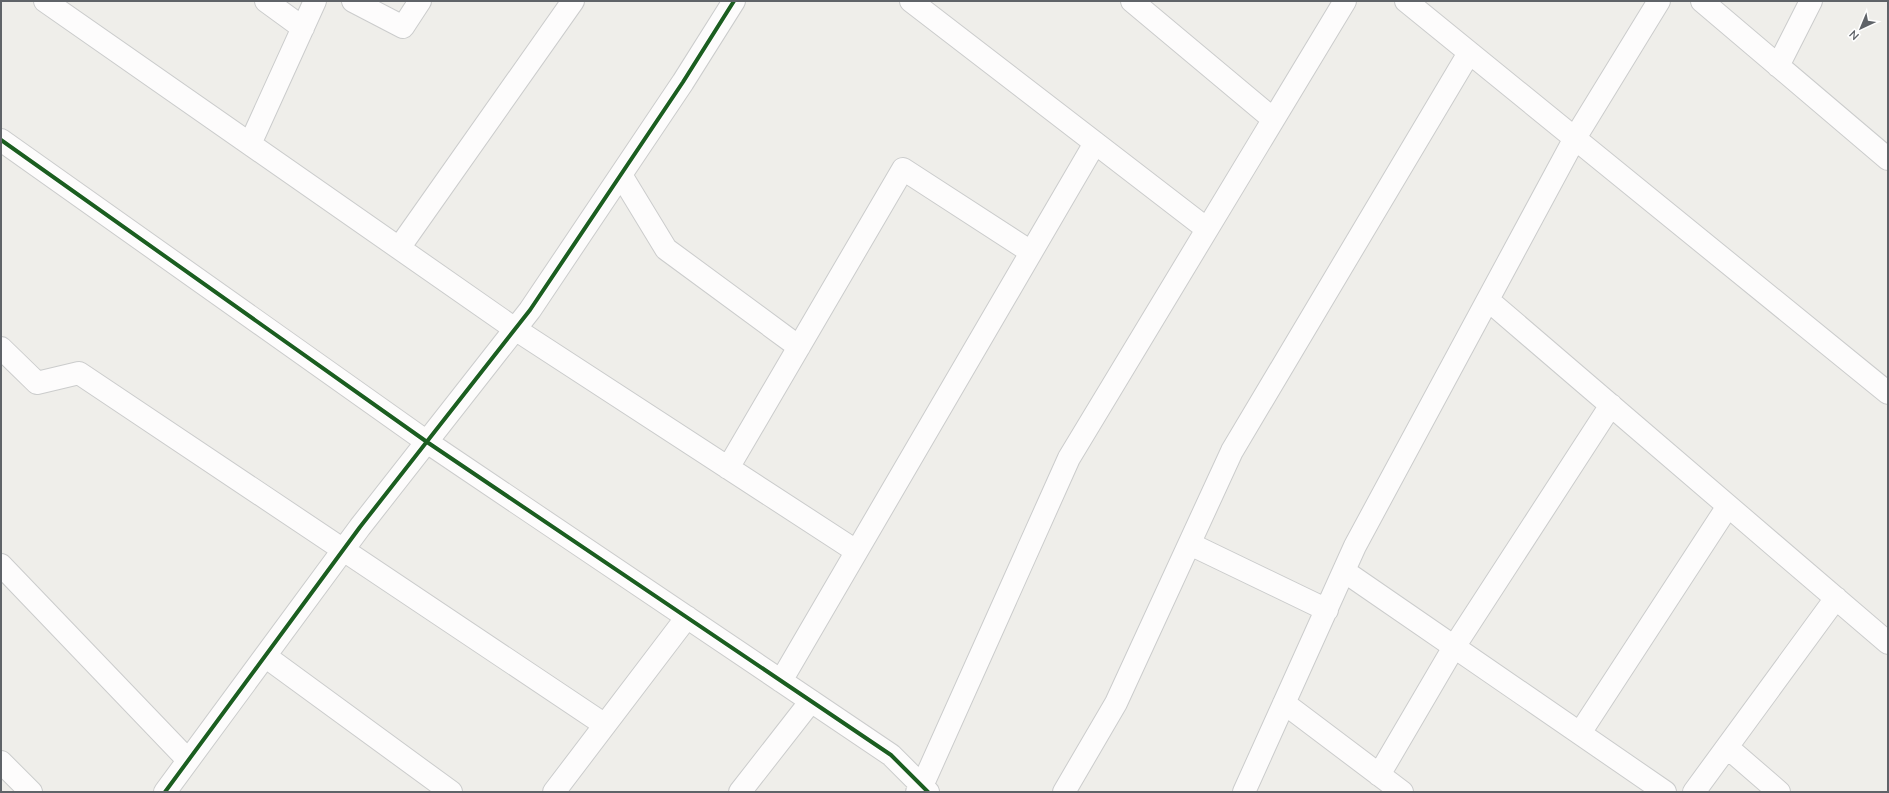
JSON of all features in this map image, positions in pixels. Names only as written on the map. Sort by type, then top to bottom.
[{"type":"street","points":[[45,1],[515,329],[856,552]]},
{"type":"street","points":[[266,1],[303,28]]},
{"type":"street","points":[[250,144],[315,1]]},
{"type":"street","points":[[353,1],[403,27],[420,1]]},
{"type":"street","points":[[399,248],[573,1]]},
{"type":"street","points":[[165,792],[344,550],[530,310],[683,82],[734,1]]},
{"type":"street","points":[[911,1],[1207,229]]},
{"type":"street","points":[[1132,1],[1273,119]]},
{"type":"street","points":[[1,140],[427,442],[891,755],[923,790],[1069,458],[1345,1]]},
{"type":"street","points":[[1406,1],[1888,392]]},
{"type":"street","points":[[1244,792],[1359,539],[1575,138],[1659,1]]},
{"type":"street","points":[[1702,1],[1778,66],[1886,153]]},
{"type":"street","points":[[1778,66],[1811,1]]},
{"type":"street","points":[[1064,792],[1116,704],[1232,451],[1469,53]]},
{"type":"street","points":[[781,681],[1095,142]]},
{"type":"street","points":[[728,468],[903,169],[1031,252]]},
{"type":"street","points":[[621,175],[666,248],[799,347]]},
{"type":"street","points":[[1488,300],[1888,643]]},
{"type":"street","points":[[1,348],[37,383],[79,373],[605,725]]},
{"type":"street","points":[[1379,775],[1454,647],[1611,405]]},
{"type":"street","points":[[1580,733],[1728,506]]},
{"type":"street","points":[[1190,544],[1326,610]]},
{"type":"street","points":[[1,565],[188,760]]},
{"type":"street","points":[[1344,571],[1665,792]]},
{"type":"street","points":[[1694,792],[1836,598]]},
{"type":"street","points":[[554,792],[687,617]]},
{"type":"street","points":[[265,656],[451,792]]},
{"type":"street","points":[[740,792],[811,701]]},
{"type":"street","points":[[1284,703],[1402,792]]},
{"type":"street","points":[[1727,747],[1779,792]]},
{"type":"street","points":[[1,762],[31,792]]},
{"type":"cycle path","points":[[165,792],[360,527],[530,310],[683,82],[734,1]]},
{"type":"cycle path","points":[[1,140],[427,442],[891,755],[928,792]]}]
